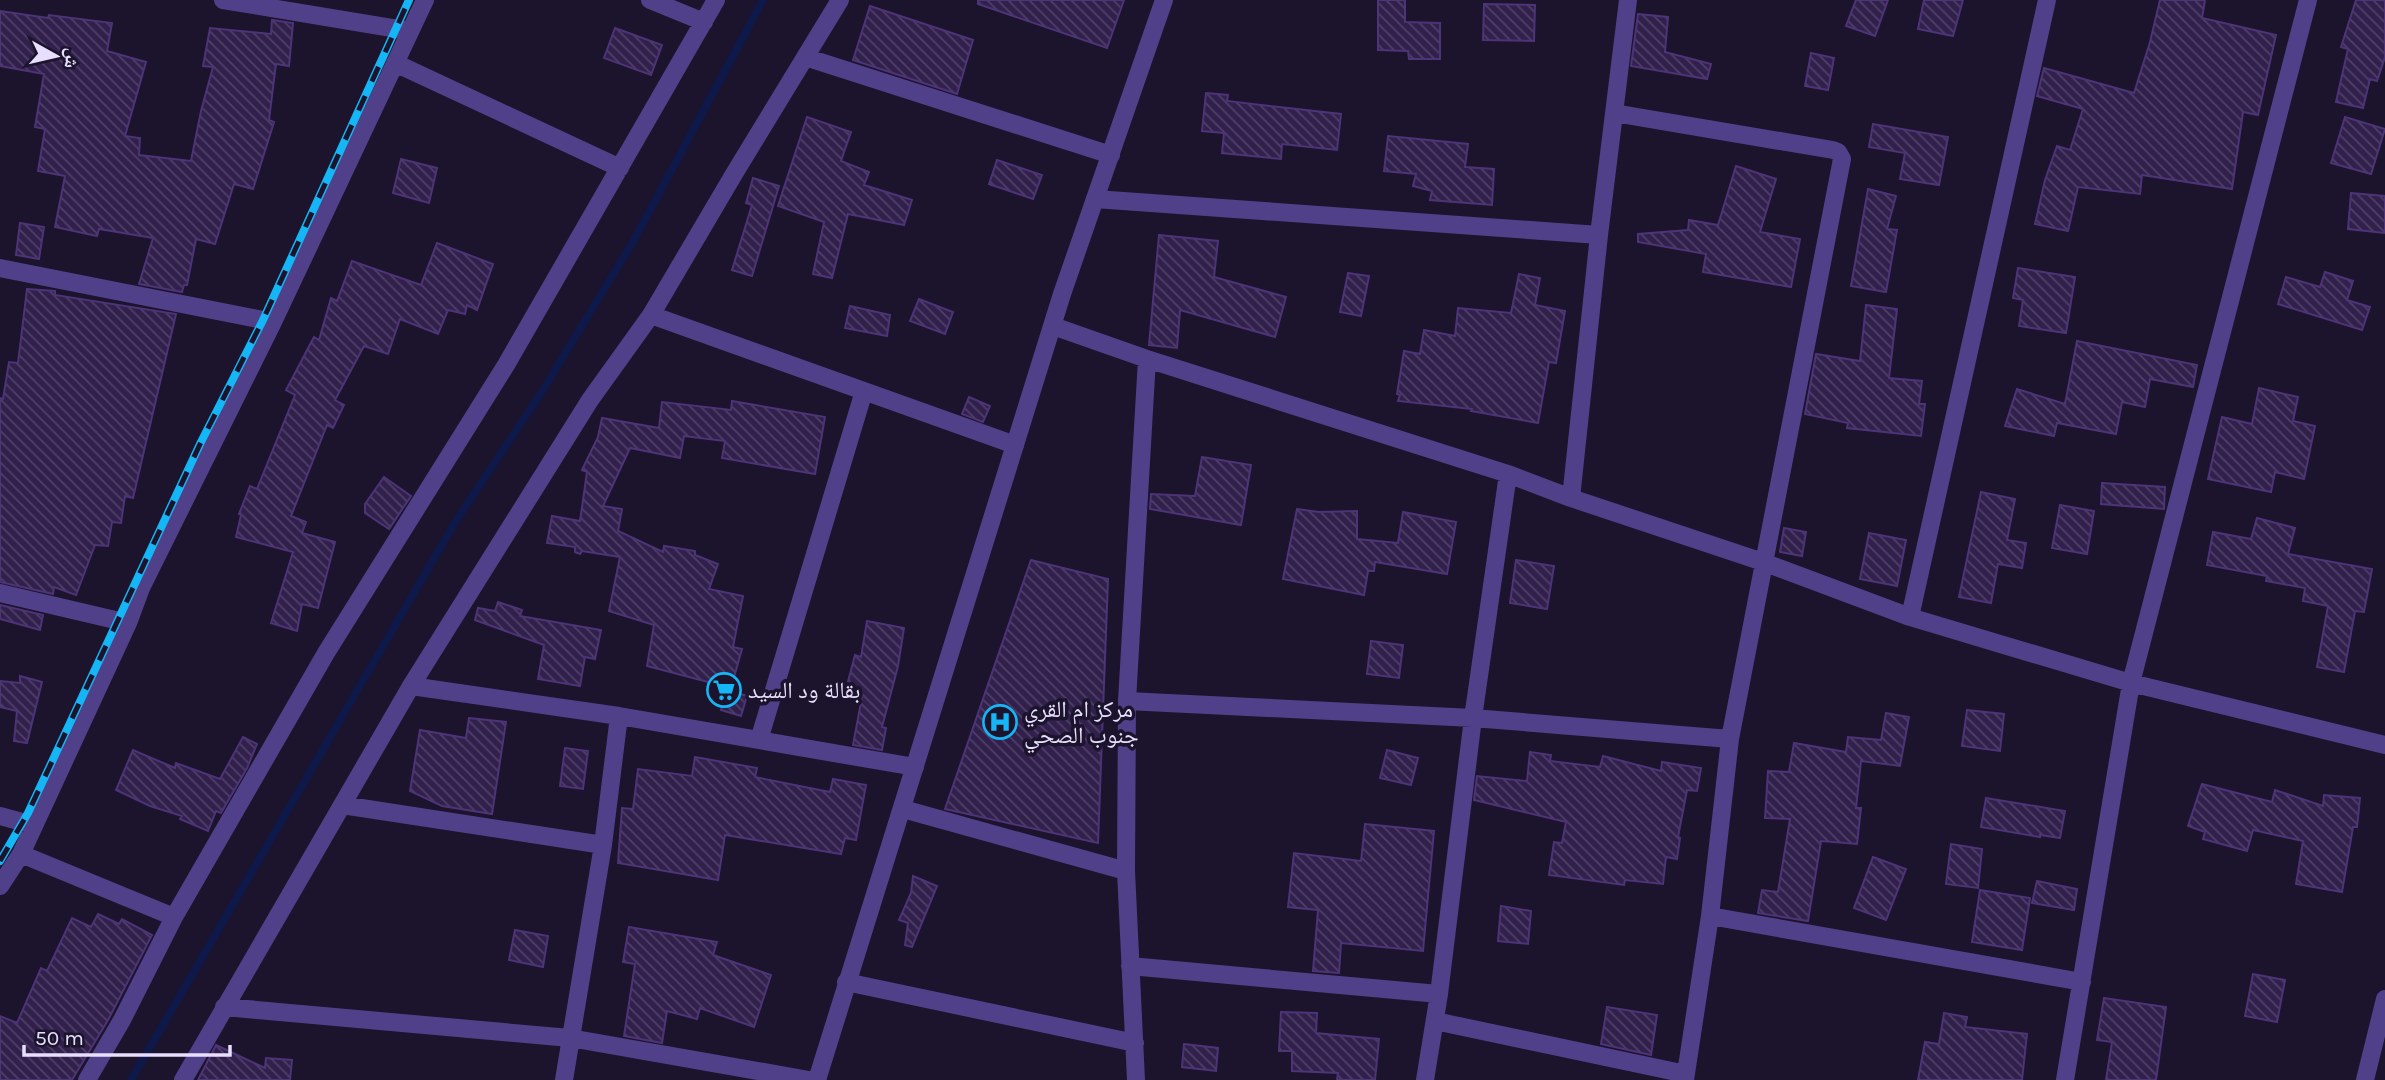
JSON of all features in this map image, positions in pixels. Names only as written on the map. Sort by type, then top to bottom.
[{"type":"street","points":[[223,0],[410,31]]},
{"type":"street","points":[[0,886],[21,854],[128,623],[141,588],[273,322],[425,0]]},
{"type":"street","points":[[650,0],[704,22]]},
{"type":"street","points":[[87,1080],[174,917],[326,653],[506,365],[716,0]]},
{"type":"street","points":[[183,1080],[411,686],[590,400],[651,315],[840,0]]},
{"type":"street","points":[[817,1080],[1053,326],[1164,0]]},
{"type":"street","points":[[1572,498],[1599,235],[1628,0]]},
{"type":"street","points":[[1910,617],[2047,0]]},
{"type":"street","points":[[2066,1080],[2131,683],[2308,0]]},
{"type":"street","points":[[804,57],[1111,155]]},
{"type":"street","points":[[395,63],[620,168]]},
{"type":"street","points":[[1435,1021],[1685,1077],[1710,916],[1730,739],[1842,166],[1841,155],[1833,150],[1614,113]]},
{"type":"street","points":[[1095,199],[1599,235]]},
{"type":"street","points":[[0,268],[273,322]]},
{"type":"street","points":[[651,315],[1015,445]]},
{"type":"street","points":[[1053,326],[1147,359],[1508,474],[1763,562],[1910,617],[2131,683],[2385,745]]},
{"type":"street","points":[[1136,1080],[1126,871],[1126,701],[1147,359]]},
{"type":"street","points":[[759,740],[864,391]]},
{"type":"street","points":[[1426,1080],[1508,474]]},
{"type":"street","points":[[0,593],[128,623]]},
{"type":"street","points":[[411,686],[619,716],[915,766]]},
{"type":"street","points":[[1126,701],[1473,718],[1730,739]]},
{"type":"street","points":[[564,1080],[603,845],[619,716]]},
{"type":"street","points":[[342,805],[603,845]]},
{"type":"street","points":[[903,809],[1126,871]]},
{"type":"street","points":[[0,816],[33,825]]},
{"type":"street","points":[[21,854],[174,917]]},
{"type":"street","points":[[1710,916],[2082,982]]},
{"type":"street","points":[[1130,966],[1439,994]]},
{"type":"street","points":[[846,982],[1135,1043]]},
{"type":"street","points":[[2365,1080],[2385,999]]},
{"type":"street","points":[[224,1007],[570,1038],[809,1080]]},
{"type":"building","points":[[978,0],[1124,0],[1107,48],[978,4]]},
{"type":"building","points":[[1378,0],[1405,0],[1405,22],[1440,23],[1440,59],[1409,59],[1408,51],[1378,50]]},
{"type":"building","points":[[1856,0],[1888,0],[1875,36],[1846,26]]},
{"type":"building","points":[[1924,0],[1963,0],[1953,36],[1918,29]]},
{"type":"building","points":[[2160,0],[2205,0],[2202,18],[2276,35],[2258,115],[2243,112],[2232,189],[2142,175],[2140,194],[2078,187],[2068,231],[2035,224],[2045,180],[2057,146],[2070,150],[2083,109],[2037,96],[2044,68],[2134,93]]},
{"type":"building","points":[[2356,0],[2385,0],[2385,57],[2377,81],[2370,79],[2363,108],[2336,102],[2348,49],[2341,47]]},
{"type":"building","points":[[1484,4],[1535,5],[1534,41],[1483,40]]},
{"type":"building","points":[[870,6],[973,40],[957,94],[853,60]]},
{"type":"building","points":[[0,11],[112,23],[107,51],[146,62],[125,136],[140,138],[139,155],[191,161],[213,67],[203,66],[210,28],[271,34],[272,20],[293,23],[289,66],[276,64],[269,120],[274,122],[253,189],[234,184],[215,244],[196,239],[187,285],[184,285],[182,292],[139,284],[153,238],[99,229],[97,236],[55,227],[65,176],[38,171],[45,129],[35,127],[44,74],[0,66]]},
{"type":"building","points":[[1638,14],[1668,17],[1665,52],[1711,64],[1707,79],[1631,66]]},
{"type":"building","points":[[615,28],[662,45],[651,75],[604,58]]},
{"type":"building","points":[[1811,53],[1834,58],[1828,90],[1805,86]]},
{"type":"building","points":[[1206,93],[1228,95],[1227,101],[1341,114],[1337,150],[1282,144],[1281,159],[1222,153],[1224,133],[1202,131]]},
{"type":"building","points":[[807,117],[851,132],[841,161],[869,172],[864,185],[912,200],[904,225],[848,214],[832,278],[813,274],[824,222],[778,206]]},
{"type":"building","points":[[2345,117],[2385,129],[2371,174],[2331,163]]},
{"type":"building","points":[[1873,124],[1948,137],[1939,185],[1900,179],[1905,153],[1869,147]]},
{"type":"building","points":[[1388,136],[1468,144],[1465,167],[1494,169],[1492,205],[1430,200],[1432,191],[1413,186],[1416,174],[1384,171]]},
{"type":"building","points":[[401,159],[437,168],[429,203],[393,193]]},
{"type":"building","points":[[997,160],[1042,175],[1033,199],[989,184]]},
{"type":"building","points":[[1736,166],[1776,179],[1760,232],[1800,239],[1791,287],[1703,272],[1706,254],[1638,242],[1638,234],[1688,230],[1689,220],[1718,225]]},
{"type":"building","points":[[753,178],[779,186],[752,276],[732,270],[752,205],[746,203]]},
{"type":"building","points":[[1868,189],[1896,196],[1887,229],[1897,230],[1886,292],[1851,286]]},
{"type":"building","points":[[2351,193],[2385,196],[2385,233],[2348,229]]},
{"type":"building","points":[[20,223],[44,227],[39,259],[16,255]]},
{"type":"building","points":[[1159,235],[1218,241],[1214,277],[1286,297],[1275,337],[1180,310],[1177,348],[1149,345]]},
{"type":"building","points":[[437,243],[493,264],[477,310],[467,305],[465,314],[448,310],[438,334],[400,319],[388,354],[364,346],[335,400],[344,405],[333,428],[327,425],[291,516],[306,522],[302,533],[335,542],[318,608],[302,604],[297,631],[271,623],[293,552],[236,537],[241,515],[239,514],[250,486],[257,489],[295,395],[286,390],[314,337],[319,340],[331,298],[337,301],[352,261],[421,285]]},
{"type":"building","points":[[2018,268],[2075,277],[2066,333],[2019,326],[2023,300],[2013,298]]},
{"type":"building","points":[[2325,272],[2353,281],[2347,300],[2370,307],[2362,330],[2278,304],[2286,277],[2320,287]]},
{"type":"building","points":[[1348,273],[1369,276],[1361,316],[1340,312]]},
{"type":"building","points":[[1519,274],[1540,278],[1535,305],[1565,311],[1556,363],[1549,362],[1538,423],[1471,411],[1472,409],[1398,401],[1404,351],[1420,354],[1424,330],[1455,336],[1458,308],[1511,313]]},
{"type":"building","points":[[27,289],[55,291],[55,295],[176,314],[133,498],[125,496],[121,523],[112,522],[108,546],[95,545],[76,595],[54,587],[53,594],[0,582],[0,398],[3,399],[9,362],[18,363]]},
{"type":"building","points":[[919,299],[953,312],[945,334],[910,321]]},
{"type":"building","points":[[1866,305],[1897,309],[1889,378],[1922,381],[1919,404],[1925,404],[1921,436],[1847,428],[1848,423],[1805,414],[1816,354],[1860,361]]},
{"type":"building","points":[[850,306],[890,315],[887,336],[845,328]]},
{"type":"building","points":[[2077,341],[2197,365],[2193,387],[2150,379],[2145,407],[2122,402],[2116,434],[2057,423],[2054,436],[2005,426],[2017,389],[2065,404]]},
{"type":"building","points":[[2259,388],[2298,397],[2293,421],[2315,426],[2304,479],[2275,472],[2271,492],[2208,479],[2222,417],[2252,424]]},
{"type":"building","points":[[969,397],[990,406],[983,422],[962,414]]},
{"type":"building","points":[[732,401],[825,417],[815,474],[722,458],[725,441],[684,436],[680,458],[630,448],[603,506],[622,509],[618,531],[663,552],[664,546],[695,551],[695,555],[718,564],[709,589],[743,596],[733,647],[742,649],[731,688],[647,666],[654,625],[609,611],[620,557],[582,551],[580,554],[575,552],[575,547],[547,543],[552,516],[580,521],[587,472],[582,470],[598,437],[602,418],[659,428],[662,402],[731,410]]},
{"type":"building","points":[[1202,457],[1251,465],[1241,525],[1150,509],[1151,494],[1195,496]]},
{"type":"building","points":[[384,477],[411,496],[389,529],[365,513],[365,504]]},
{"type":"building","points":[[2102,483],[2165,487],[2164,509],[2101,504]]},
{"type":"building","points":[[1981,492],[2015,499],[2007,540],[2026,543],[2022,568],[1998,564],[1991,603],[1959,597]]},
{"type":"building","points":[[2060,505],[2094,511],[2087,554],[2052,548]]},
{"type":"building","points":[[1297,509],[1319,512],[1357,511],[1357,539],[1398,543],[1403,512],[1456,522],[1447,574],[1375,562],[1374,571],[1368,571],[1364,595],[1283,579]]},
{"type":"building","points":[[2257,518],[2295,528],[2288,554],[2372,569],[2364,612],[2355,611],[2344,672],[2317,667],[2328,606],[2303,601],[2305,588],[2266,581],[2267,576],[2207,565],[2213,532],[2251,539]]},
{"type":"building","points":[[1784,528],[1806,532],[1802,556],[1780,552]]},
{"type":"building","points":[[1869,533],[1906,540],[1897,586],[1860,579]]},
{"type":"building","points":[[1031,560],[1108,579],[1098,843],[945,809]]},
{"type":"building","points":[[1516,560],[1554,566],[1547,609],[1510,603]]},
{"type":"building","points":[[498,602],[522,610],[520,616],[601,630],[595,659],[585,657],[580,686],[538,679],[544,645],[475,620],[478,608],[495,611]]},
{"type":"building","points":[[0,605],[43,615],[40,630],[0,619]]},
{"type":"building","points":[[867,621],[904,628],[898,666],[882,727],[886,728],[882,750],[853,745],[862,697],[845,693],[855,655],[861,657]]},
{"type":"building","points":[[1371,641],[1403,645],[1399,678],[1367,674]]},
{"type":"building","points":[[20,676],[42,682],[27,743],[14,741],[17,711],[0,707],[0,681],[20,683]]},
{"type":"building","points":[[727,690],[747,696],[741,716],[721,710]]},
{"type":"building","points":[[1967,710],[2004,714],[2000,751],[1962,746]]},
{"type":"building","points":[[1886,713],[1909,717],[1900,766],[1861,761],[1856,808],[1861,808],[1857,844],[1821,841],[1808,921],[1758,913],[1762,890],[1778,892],[1790,819],[1765,818],[1768,771],[1789,772],[1794,743],[1846,752],[1848,737],[1881,740]]},
{"type":"building","points":[[469,718],[506,722],[492,814],[442,806],[410,791],[420,730],[466,738]]},
{"type":"building","points":[[243,737],[257,744],[247,768],[221,813],[216,811],[208,831],[180,819],[182,816],[150,806],[116,790],[133,750],[175,768],[176,763],[220,779]]},
{"type":"building","points":[[565,748],[588,751],[583,789],[560,786]]},
{"type":"building","points":[[1387,750],[1418,758],[1411,785],[1380,778]]},
{"type":"building","points":[[1530,752],[1551,755],[1550,761],[1600,767],[1603,756],[1661,771],[1662,762],[1701,768],[1697,791],[1687,790],[1678,837],[1677,859],[1666,857],[1663,884],[1625,880],[1624,885],[1549,875],[1554,842],[1562,843],[1566,822],[1474,800],[1477,776],[1527,781]]},
{"type":"building","points":[[695,757],[757,768],[755,777],[830,792],[833,779],[866,785],[856,840],[845,838],[841,854],[725,835],[718,880],[618,863],[622,808],[633,809],[638,769],[692,776]]},
{"type":"building","points":[[2202,784],[2272,802],[2275,790],[2323,806],[2324,795],[2360,798],[2357,827],[2353,827],[2342,892],[2296,884],[2303,841],[2253,830],[2247,851],[2203,839],[2205,832],[2188,826]]},
{"type":"building","points":[[1986,798],[2065,811],[2060,838],[1981,827]]},
{"type":"building","points":[[1365,824],[1434,831],[1423,951],[1341,943],[1339,973],[1313,971],[1318,910],[1288,907],[1294,853],[1361,861]]},
{"type":"building","points":[[1951,844],[1982,849],[1978,888],[1946,884]]},
{"type":"building","points":[[1873,857],[1906,869],[1886,920],[1854,908]]},
{"type":"building","points":[[913,876],[937,886],[912,947],[905,945],[908,923],[899,920],[911,893]]},
{"type":"building","points":[[2037,881],[2077,889],[2074,910],[2032,903]]},
{"type":"building","points":[[1980,890],[2030,898],[2022,950],[1972,942]]},
{"type":"building","points":[[1501,906],[1531,911],[1528,944],[1498,941]]},
{"type":"building","points":[[98,914],[119,924],[122,919],[152,935],[108,1020],[72,1080],[0,1080],[0,1016],[17,1023],[41,968],[47,971],[72,918],[91,927]]},
{"type":"building","points":[[629,927],[717,942],[713,955],[771,975],[754,1027],[700,1008],[697,1019],[667,1011],[662,1043],[624,1036],[635,964],[623,962]]},
{"type":"building","points":[[515,930],[548,936],[543,967],[509,960]]},
{"type":"building","points":[[2253,974],[2285,980],[2277,1022],[2245,1016]]},
{"type":"building","points":[[2104,998],[2166,1007],[2156,1080],[2106,1080],[2112,1042],[2097,1040]]},
{"type":"building","points":[[1607,1007],[1657,1015],[1651,1055],[1601,1044]]},
{"type":"building","points":[[1281,1012],[1317,1013],[1316,1033],[1379,1039],[1375,1080],[1337,1080],[1338,1073],[1292,1071],[1292,1051],[1279,1051]]},
{"type":"building","points":[[1944,1013],[1967,1017],[1965,1027],[2027,1034],[2022,1080],[1918,1080],[1925,1042],[1939,1044]]},
{"type":"building","points":[[1184,1044],[1218,1048],[1216,1071],[1182,1067]]},
{"type":"building","points":[[216,1045],[265,1068],[266,1058],[292,1060],[290,1080],[198,1080]]},
{"type":"waterway","points":[[131,1080],[454,524],[543,390],[634,240],[763,0]]},
{"type":"railway","points":[[0,861],[28,813],[201,442],[263,320],[409,0]]},
{"type":"place","name":"بقالة ود السيد","points":[[724,690]]},
{"type":"place","name":"مركز ام القري جنوب الصحي","points":[[1000,722]]}]
